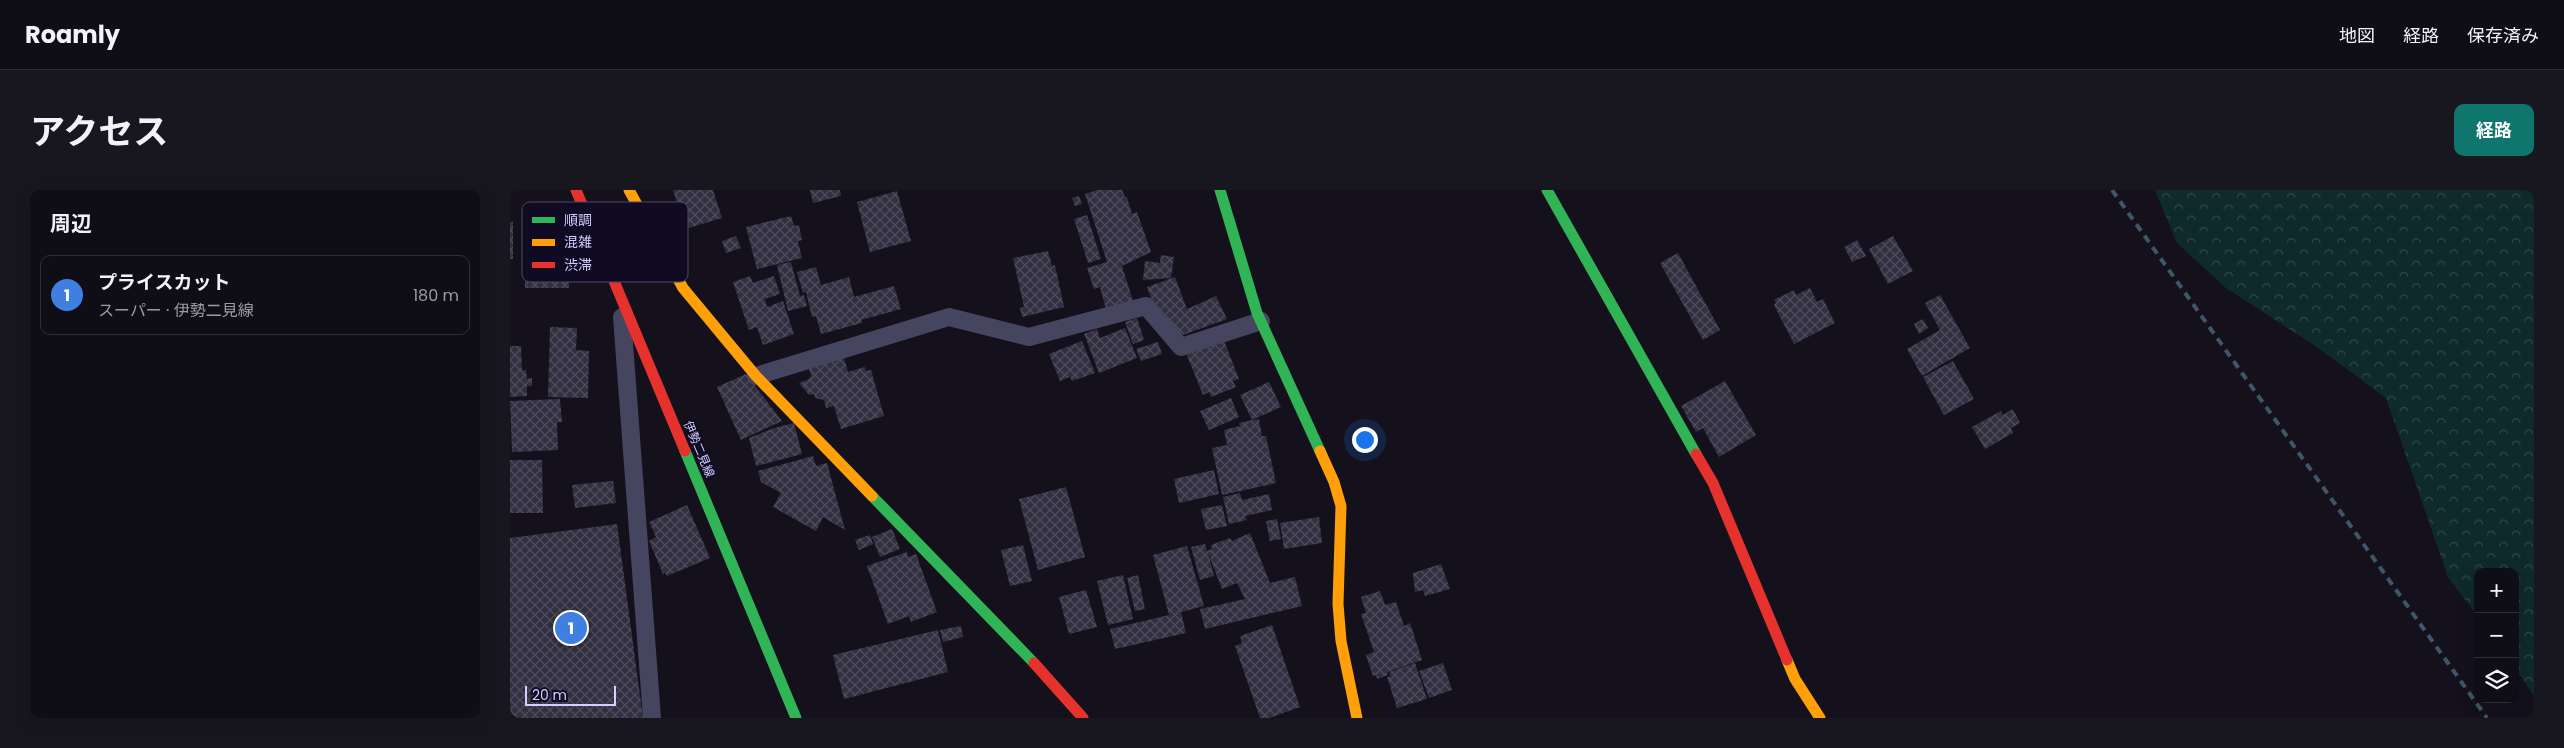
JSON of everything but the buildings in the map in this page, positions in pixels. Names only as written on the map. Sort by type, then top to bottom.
[{"type":"street","name":"伊勢二見線","points":[[576,190],[581,202]]},
{"type":"street","points":[[629,190],[635,202]]},
{"type":"street","points":[[1220,190],[1261,321],[1334,482],[1341,506],[1338,604],[1341,641],[1357,718]]},
{"type":"street","points":[[1547,190],[1713,483],[1794,679],[1820,718]]},
{"type":"street","name":"伊勢二見線","points":[[614,282],[796,718]]},
{"type":"street","points":[[679,282],[756,376],[1010,638],[1083,718]]},
{"type":"lane","points":[[620,296],[652,718]]},
{"type":"lane","points":[[756,376],[949,317],[1029,337],[1146,306],[1180,347],[1261,321]]},
{"type":"green space","points":[[2155,190],[2534,190],[2534,696],[2519,674],[2519,568],[2474,568],[2474,612],[2448,577],[2386,398],[2317,347],[2226,288],[2177,243]]},
{"type":"railway","points":[[2112,190],[2487,718]]},
{"type":"traffic: fast","points":[[1220,190],[1257,313],[1320,451]]},
{"type":"traffic: fast","points":[[1547,190],[1696,454]]},
{"type":"traffic: fast","points":[[685,451],[796,718]]},
{"type":"traffic: fast","points":[[872,496],[1034,663]]},
{"type":"traffic: slow","points":[[629,190],[636,202]]},
{"type":"traffic: slow","points":[[680,282],[756,376],[872,496]]},
{"type":"traffic: slow","points":[[1320,451],[1334,482],[1341,506],[1338,604],[1341,641],[1357,718]]},
{"type":"traffic: slow","points":[[1787,660],[1795,679],[1820,718]]},
{"type":"traffic: jam","points":[[576,190],[581,202]]},
{"type":"traffic: jam","points":[[614,282],[685,451]]},
{"type":"traffic: jam","points":[[1696,454],[1713,483],[1787,660]]},
{"type":"traffic: jam","points":[[1034,663],[1083,718]]},
{"type":"place","name":"プライスカット","points":[[571,628]]}]
